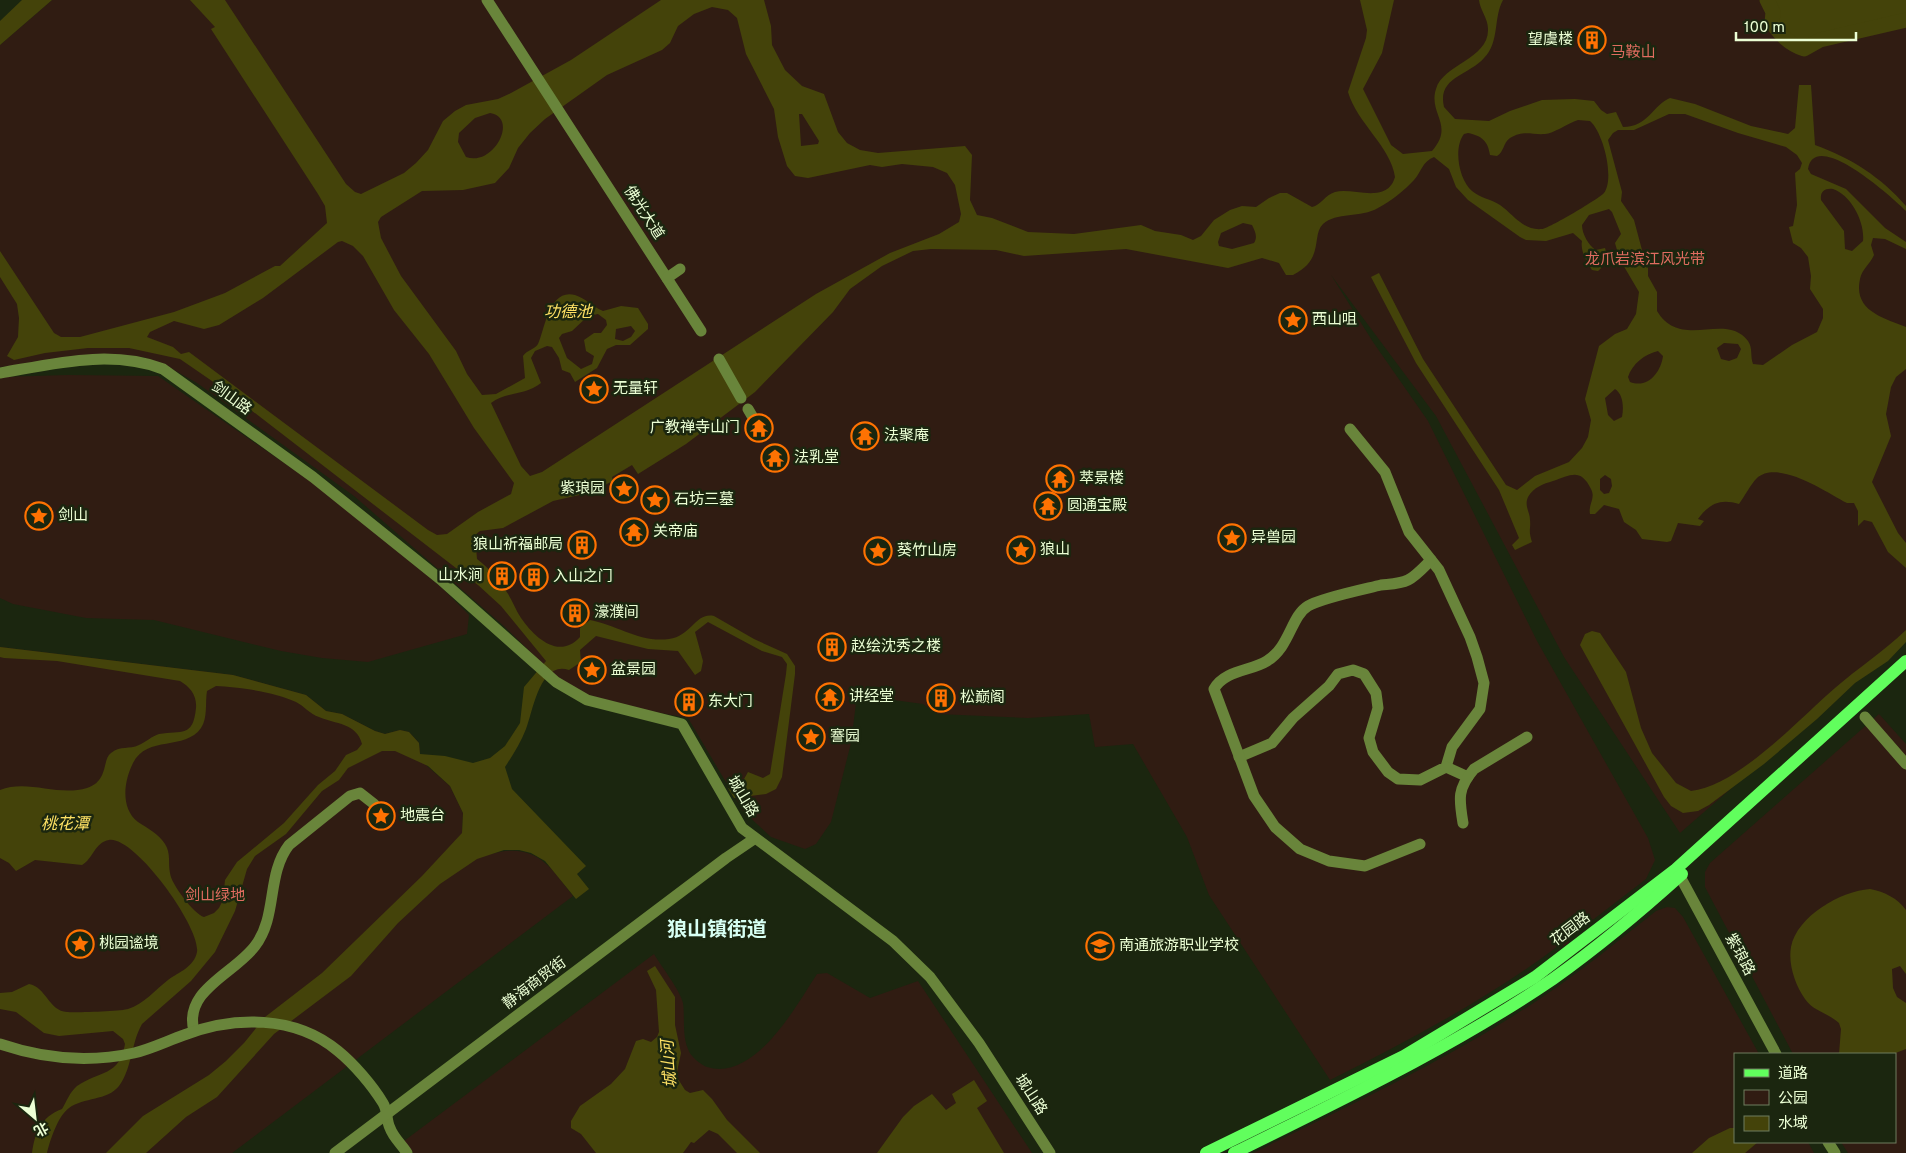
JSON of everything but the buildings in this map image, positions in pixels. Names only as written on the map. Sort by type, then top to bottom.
[{"type":"main road","name":"花园路","points":[[1234,1153],[1410,1065],[1516,1003],[1575,962],[1650,903],[1678,872],[1906,661]]},
{"type":"main road","name":"花园路","points":[[1206,1153],[1404,1056],[1535,977],[1678,872],[1906,667]]},
{"type":"street","name":"佛光大道","points":[[487,0],[701,330]]},
{"type":"street","points":[[667,278],[680,269]]},
{"type":"street","name":"剑山路","points":[[0,372],[100,359],[147,363],[163,369],[314,477],[410,557]]},
{"type":"street","points":[[719,359],[741,398]]},
{"type":"street","points":[[748,409],[755,421]]},
{"type":"street","points":[[1240,757],[1272,743],[1293,718],[1325,691],[1338,674],[1353,670],[1364,674],[1376,693],[1378,708],[1369,738],[1374,752],[1388,772],[1398,778],[1420,780],[1446,767],[1452,747],[1480,709],[1484,683],[1470,637],[1450,592],[1431,560],[1409,532],[1386,472],[1350,429]]},
{"type":"street","name":"城山路","points":[[410,557],[440,579],[556,682],[588,700],[682,724],[742,828],[754,839],[893,941],[930,977],[979,1043],[1050,1153]]},
{"type":"street","points":[[1420,844],[1365,866],[1340,863],[1313,856],[1289,840],[1264,814],[1248,783],[1214,689],[1217,684],[1234,673],[1262,664],[1276,654],[1287,640],[1299,614],[1308,606],[1362,589],[1408,580],[1431,560]]},
{"type":"street","points":[[1865,717],[1906,764]]},
{"type":"street","points":[[1463,823],[1460,795],[1468,776],[1474,769],[1527,737]]},
{"type":"street","points":[[1446,767],[1468,776]]},
{"type":"street","points":[[194,1031],[191,1015],[200,996],[249,954],[266,928],[276,871],[283,853],[289,845],[350,796],[360,793],[374,804]]},
{"type":"street","name":"静海商贸街","points":[[335,1153],[754,839]]},
{"type":"street","name":"紫琅路","points":[[1678,872],[1775,1053]]},
{"type":"street","points":[[0,1044],[32,1054],[73,1059],[98,1059],[134,1053],[194,1031],[234,1022],[259,1022],[286,1026],[310,1034],[339,1051],[383,1103],[388,1113],[390,1128],[407,1153]]},
{"type":"green space","points":[[52,0],[1767,0],[1773,12],[1772,23],[1786,39],[1804,49],[1820,40],[1906,20],[1906,632],[1813,717],[1680,833],[1564,657],[1436,416],[1331,275],[1373,342],[1428,421],[1537,641],[1648,838],[1655,860],[1646,879],[1568,939],[1569,943],[1564,946],[1562,943],[1508,981],[1450,1016],[1330,1080],[1209,895],[1187,837],[1133,744],[1095,747],[1089,714],[1028,718],[938,714],[923,704],[857,695],[851,743],[831,822],[816,844],[805,849],[771,837],[743,811],[688,718],[650,711],[587,695],[553,674],[505,627],[354,496],[197,383],[167,366],[143,357],[0,367],[0,45]]},
{"type":"green space","name":"剑山","points":[[68,375],[158,376],[313,483],[440,586],[469,615],[467,634],[368,662],[322,658],[281,651],[154,620],[86,618],[13,604],[0,598],[0,377]]},
{"type":"green space","name":"剑山绿地","points":[[0,647],[233,675],[306,695],[326,711],[342,714],[375,731],[385,734],[400,730],[409,732],[419,743],[420,754],[427,766],[450,786],[463,813],[462,833],[491,854],[519,851],[539,859],[548,865],[573,896],[232,1153],[0,1153]]},
{"type":"green space","points":[[1879,714],[1906,744],[1906,1153],[1848,1153],[1842,1143],[1896,1143],[1896,1053],[1792,1053],[1705,887],[1705,872],[1710,863]]},
{"type":"green space","points":[[1667,907],[1675,908],[1683,917],[1758,1053],[1734,1053],[1734,1143],[1809,1143],[1814,1153],[1253,1153],[1438,1060],[1509,1019],[1601,955],[1656,911]]},
{"type":"green space","points":[[654,954],[683,1003],[685,1038],[689,1052],[696,1060],[707,1067],[725,1069],[741,1063],[757,1053],[772,1038],[798,1004],[817,974],[827,973],[870,998],[918,981],[1032,1153],[413,1153],[404,1141]]},
{"type":"water","points":[[22,0],[52,0],[0,45],[0,21]]},
{"type":"water","points":[[190,0],[225,0],[346,184],[355,192],[361,194],[404,173],[416,163],[428,150],[443,121],[455,111],[466,105],[498,99],[511,93],[571,60],[661,0],[764,0],[771,26],[772,45],[785,70],[802,86],[824,94],[838,132],[847,143],[860,150],[878,153],[965,146],[972,155],[970,200],[977,215],[992,218],[1028,232],[1074,234],[1141,225],[1155,231],[1181,235],[1193,240],[1201,236],[1214,220],[1230,210],[1242,206],[1256,207],[1280,193],[1287,193],[1312,207],[1335,192],[1377,193],[1391,185],[1395,177],[1387,155],[1352,103],[1348,92],[1366,38],[1367,30],[1360,0],[1394,0],[1382,53],[1363,89],[1391,145],[1403,154],[1432,151],[1438,142],[1441,127],[1434,98],[1440,80],[1474,55],[1486,39],[1488,25],[1479,0],[1503,0],[1489,52],[1477,64],[1449,83],[1445,89],[1443,97],[1444,107],[1455,119],[1489,121],[1510,111],[1542,100],[1575,99],[1594,101],[1607,114],[1616,112],[1623,127],[1632,126],[1644,120],[1659,105],[1670,98],[1695,104],[1751,126],[1788,134],[1795,128],[1799,85],[1811,85],[1815,145],[1853,162],[1876,177],[1906,206],[1906,211],[1872,182],[1839,161],[1825,156],[1814,158],[1808,169],[1811,174],[1846,189],[1885,228],[1906,242],[1906,249],[1885,239],[1873,238],[1871,245],[1874,255],[1861,275],[1859,290],[1861,299],[1872,312],[1906,327],[1906,369],[1896,377],[1891,387],[1886,414],[1891,436],[1872,482],[1898,533],[1906,543],[1906,568],[1888,552],[1872,522],[1864,520],[1858,526],[1858,511],[1854,503],[1847,503],[1802,479],[1777,472],[1766,473],[1757,478],[1739,504],[1721,502],[1706,509],[1698,519],[1704,521],[1700,526],[1678,523],[1671,541],[1667,542],[1642,539],[1636,530],[1624,522],[1619,509],[1604,505],[1595,514],[1590,514],[1593,496],[1591,489],[1587,482],[1579,475],[1570,476],[1542,485],[1530,494],[1527,506],[1532,542],[1515,550],[1512,545],[1519,538],[1499,490],[1416,363],[1371,277],[1379,273],[1423,359],[1506,485],[1517,490],[1535,476],[1569,462],[1582,448],[1588,437],[1591,420],[1585,399],[1599,346],[1615,334],[1627,329],[1636,314],[1639,292],[1619,258],[1613,257],[1598,271],[1592,270],[1583,252],[1582,241],[1573,233],[1546,241],[1526,240],[1520,237],[1468,200],[1456,187],[1449,169],[1434,157],[1425,164],[1417,177],[1406,188],[1383,205],[1364,213],[1328,220],[1323,224],[1310,262],[1293,275],[1286,275],[1279,263],[1262,258],[1228,268],[1126,249],[1024,256],[996,250],[931,249],[913,251],[882,266],[850,289],[833,312],[755,392],[686,444],[638,474],[632,465],[612,477],[613,481],[588,493],[553,501],[503,528],[480,531],[475,535],[477,559],[500,582],[527,626],[548,644],[564,647],[572,644],[580,637],[580,628],[590,620],[638,636],[658,640],[677,637],[702,617],[714,616],[754,639],[787,654],[795,666],[795,674],[782,777],[776,789],[766,794],[734,798],[728,788],[739,788],[748,772],[763,778],[770,774],[786,674],[787,664],[782,657],[762,651],[708,622],[695,632],[703,661],[701,671],[695,675],[678,651],[648,649],[596,636],[580,650],[581,662],[569,670],[559,669],[551,672],[544,680],[539,689],[524,734],[505,767],[512,789],[586,866],[577,874],[589,889],[576,899],[545,861],[531,853],[519,850],[504,850],[477,859],[440,884],[398,923],[351,976],[274,1034],[217,1097],[186,1117],[146,1153],[106,1153],[143,1116],[209,1075],[226,1061],[244,1043],[265,1017],[322,973],[422,876],[462,833],[463,813],[450,786],[428,766],[395,751],[382,751],[348,768],[339,780],[322,791],[286,834],[255,856],[247,869],[235,911],[215,952],[191,981],[142,1024],[138,1031],[127,1072],[119,1086],[102,1097],[81,1102],[69,1108],[58,1122],[47,1153],[32,1153],[37,1132],[44,1121],[62,1109],[77,1086],[113,1067],[118,1062],[125,1044],[123,1039],[113,1031],[59,1036],[44,1033],[16,1012],[0,1009],[0,993],[12,992],[29,984],[40,990],[61,1011],[88,1012],[128,1009],[144,1000],[185,969],[193,962],[197,952],[189,924],[178,905],[149,867],[134,852],[120,843],[109,840],[104,841],[82,865],[35,860],[16,871],[9,863],[0,858],[0,790],[21,786],[65,791],[87,788],[94,785],[102,775],[108,756],[111,753],[122,748],[142,744],[159,734],[185,731],[189,728],[194,718],[196,703],[192,692],[180,681],[57,661],[4,658],[0,657],[0,647],[233,675],[306,695],[326,711],[342,714],[375,731],[385,734],[400,730],[409,732],[419,743],[420,754],[445,756],[473,763],[490,758],[505,746],[520,723],[524,687],[546,661],[501,606],[478,585],[225,390],[180,359],[129,348],[88,348],[45,353],[14,360],[7,356],[18,337],[19,318],[17,304],[0,277],[0,251],[54,333],[61,337],[80,337],[174,312],[225,293],[275,266],[280,266],[327,223],[325,206],[211,29],[215,27]],"holes":[[[712,7],[728,10],[737,18],[746,54],[774,109],[778,137],[787,166],[795,176],[808,178],[870,165],[882,167],[902,164],[933,167],[947,173],[955,185],[961,214],[959,222],[939,234],[890,253],[816,294],[542,472],[530,476],[521,466],[491,403],[497,399],[529,390],[541,383],[531,358],[535,351],[547,346],[552,347],[559,358],[562,370],[570,373],[575,382],[597,368],[607,349],[616,345],[630,345],[648,329],[648,324],[638,308],[621,306],[603,311],[579,296],[566,294],[559,298],[549,311],[538,344],[523,356],[525,378],[496,394],[482,395],[467,374],[456,351],[401,276],[381,238],[378,222],[381,217],[422,191],[463,190],[495,183],[509,168],[518,148],[545,119],[607,75],[662,50],[670,43],[678,26],[694,14]],[[490,113],[498,116],[502,123],[503,131],[499,140],[494,149],[486,155],[476,158],[466,157],[458,142],[459,133],[475,118]],[[799,114],[802,114],[819,141],[818,144],[801,146]],[[1669,114],[1685,114],[1738,133],[1786,147],[1797,155],[1802,163],[1800,169],[1795,173],[1797,205],[1793,226],[1789,227],[1793,243],[1801,248],[1808,257],[1811,276],[1810,289],[1823,309],[1823,318],[1817,332],[1792,345],[1763,365],[1753,364],[1750,344],[1738,333],[1727,329],[1690,330],[1678,328],[1667,323],[1657,311],[1657,292],[1648,276],[1648,262],[1642,250],[1634,220],[1621,201],[1622,192],[1608,140],[1618,130],[1634,130]],[[1578,120],[1590,121],[1595,127],[1603,145],[1608,167],[1607,186],[1604,193],[1584,207],[1546,228],[1535,229],[1524,225],[1500,205],[1475,193],[1467,186],[1461,172],[1458,155],[1464,134],[1468,133],[1481,138],[1488,146],[1490,155],[1497,156],[1510,138],[1524,133],[1548,134]],[[1833,189],[1840,192],[1851,203],[1859,218],[1862,226],[1863,241],[1852,251],[1845,249],[1844,231],[1821,200],[1821,194],[1825,190]],[[1609,209],[1621,234],[1615,243],[1617,250],[1607,255],[1605,248],[1596,250],[1588,243],[1582,228],[1589,215]],[[1243,223],[1252,225],[1256,236],[1254,243],[1232,249],[1219,246],[1218,242],[1221,233]],[[342,241],[353,246],[363,256],[394,310],[429,354],[474,428],[514,483],[511,494],[478,512],[447,534],[437,535],[189,352],[181,354],[173,347],[147,337],[150,332],[174,321],[204,329],[219,325],[263,298],[338,242]],[[598,314],[606,320],[607,325],[601,333],[594,333],[584,340],[586,351],[594,356],[592,364],[581,369],[567,358],[559,338],[562,334],[572,331],[588,316]],[[631,326],[635,331],[631,337],[623,341],[615,339],[616,329]],[[1724,343],[1738,344],[1741,349],[1737,358],[1729,361],[1721,359],[1717,348]],[[1658,351],[1663,356],[1660,368],[1648,381],[1637,384],[1630,382],[1628,377],[1630,372],[1644,357]],[[1615,389],[1621,397],[1623,409],[1622,417],[1614,421],[1608,415],[1605,398]],[[1605,475],[1611,479],[1612,486],[1609,493],[1604,494],[1600,490],[1600,479]],[[216,686],[268,693],[288,698],[316,716],[345,725],[355,732],[362,744],[357,750],[346,755],[335,771],[318,785],[284,823],[237,862],[225,880],[223,900],[219,908],[214,913],[204,917],[189,905],[179,891],[171,878],[168,851],[165,844],[156,834],[132,816],[128,809],[125,794],[127,778],[139,754],[147,749],[176,742],[194,735],[201,728],[205,715],[207,691]]]},
{"type":"water","points":[[1767,0],[1906,0],[1906,20],[1820,40],[1804,49],[1786,39],[1772,23],[1773,12]]},
{"type":"water","points":[[1906,630],[1906,642],[1888,661],[1855,683],[1817,719],[1764,764],[1709,805],[1698,811],[1683,813],[1671,806],[1664,797],[1580,645],[1585,634],[1592,631],[1600,633],[1626,672],[1641,728],[1652,753],[1676,783],[1691,791],[1709,786],[1728,777],[1748,764],[1786,733],[1835,688]]},
{"type":"water","points":[[1870,889],[1881,892],[1899,902],[1906,910],[1906,974],[1900,966],[1892,969],[1893,988],[1897,997],[1906,1003],[1906,1049],[1896,1053],[1839,1053],[1841,1029],[1839,1023],[1808,1003],[1795,981],[1791,967],[1791,947],[1802,925],[1822,907],[1834,900]]},
{"type":"water","name":"城山河","points":[[655,966],[675,997],[675,1025],[681,1053],[677,1072],[678,1079],[685,1090],[690,1093],[703,1090],[727,1120],[760,1153],[737,1153],[718,1134],[709,1130],[694,1143],[691,1142],[683,1153],[596,1153],[581,1134],[571,1128],[571,1121],[580,1106],[611,1084],[625,1069],[636,1041],[643,1039],[651,1042],[657,1037],[659,1032],[656,990],[647,971]]},
{"type":"water","points":[[974,1080],[987,1101],[977,1108],[1004,1153],[877,1153],[903,1117],[914,1106],[932,1094],[946,1110],[956,1103],[952,1094]]},
{"type":"water","points":[[1734,1128],[1734,1143],[1757,1143],[1745,1153],[1692,1153],[1709,1138]]},
{"type":"waterway","points":[[1767,0],[1773,12],[1772,23],[1786,39],[1804,49],[1820,40],[1906,20]]},
{"type":"place","name":"望虞楼","points":[[1592,40]]},
{"type":"place","name":"西山咀","points":[[1293,320]]},
{"type":"place","name":"无量轩","points":[[594,389]]},
{"type":"place","name":"广教禅寺山门","points":[[759,428]]},
{"type":"place","name":"法聚庵","points":[[865,436]]},
{"type":"place","name":"法乳堂","points":[[775,458]]},
{"type":"place","name":"萃景楼","points":[[1060,479]]},
{"type":"place","name":"紫琅园","points":[[624,489]]},
{"type":"place","name":"石坊三墓","points":[[655,500]]},
{"type":"place","name":"圆通宝殿","points":[[1048,506]]},
{"type":"place","name":"剑山","points":[[39,516]]},
{"type":"place","name":"关帝庙","points":[[634,532]]},
{"type":"place","name":"异兽园","points":[[1232,538]]},
{"type":"place","name":"狼山祈福邮局","points":[[582,545]]},
{"type":"place","name":"狼山","points":[[1021,550]]},
{"type":"place","name":"葵竹山房","points":[[878,551]]},
{"type":"place","name":"山水涧","points":[[502,576]]},
{"type":"place","name":"入山之门","points":[[534,577]]},
{"type":"place","name":"濠濮间","points":[[575,613]]},
{"type":"place","name":"赵绘沈秀之楼","points":[[832,647]]},
{"type":"place","name":"盆景园","points":[[592,670]]},
{"type":"place","name":"讲经堂","points":[[830,697]]},
{"type":"place","name":"松巅阁","points":[[941,698]]},
{"type":"place","name":"东大门","points":[[689,702]]},
{"type":"place","name":"謇园","points":[[811,737]]},
{"type":"place","name":"地震台","points":[[381,816]]},
{"type":"place","name":"桃园谧境","points":[[80,944]]},
{"type":"place","name":"南通旅游职业学校","points":[[1100,946]]},
{"type":"district","name":"狼山镇街道","points":[[717,931]]},
{"type":"park label","name":"马鞍山","points":[[1633,53]]},
{"type":"park label","name":"龙爪岩滨江风光带","points":[[1645,260]]},
{"type":"water label","name":"功德池","points":[[568,313]]},
{"type":"water label","name":"桃花潭","points":[[65,825]]}]
